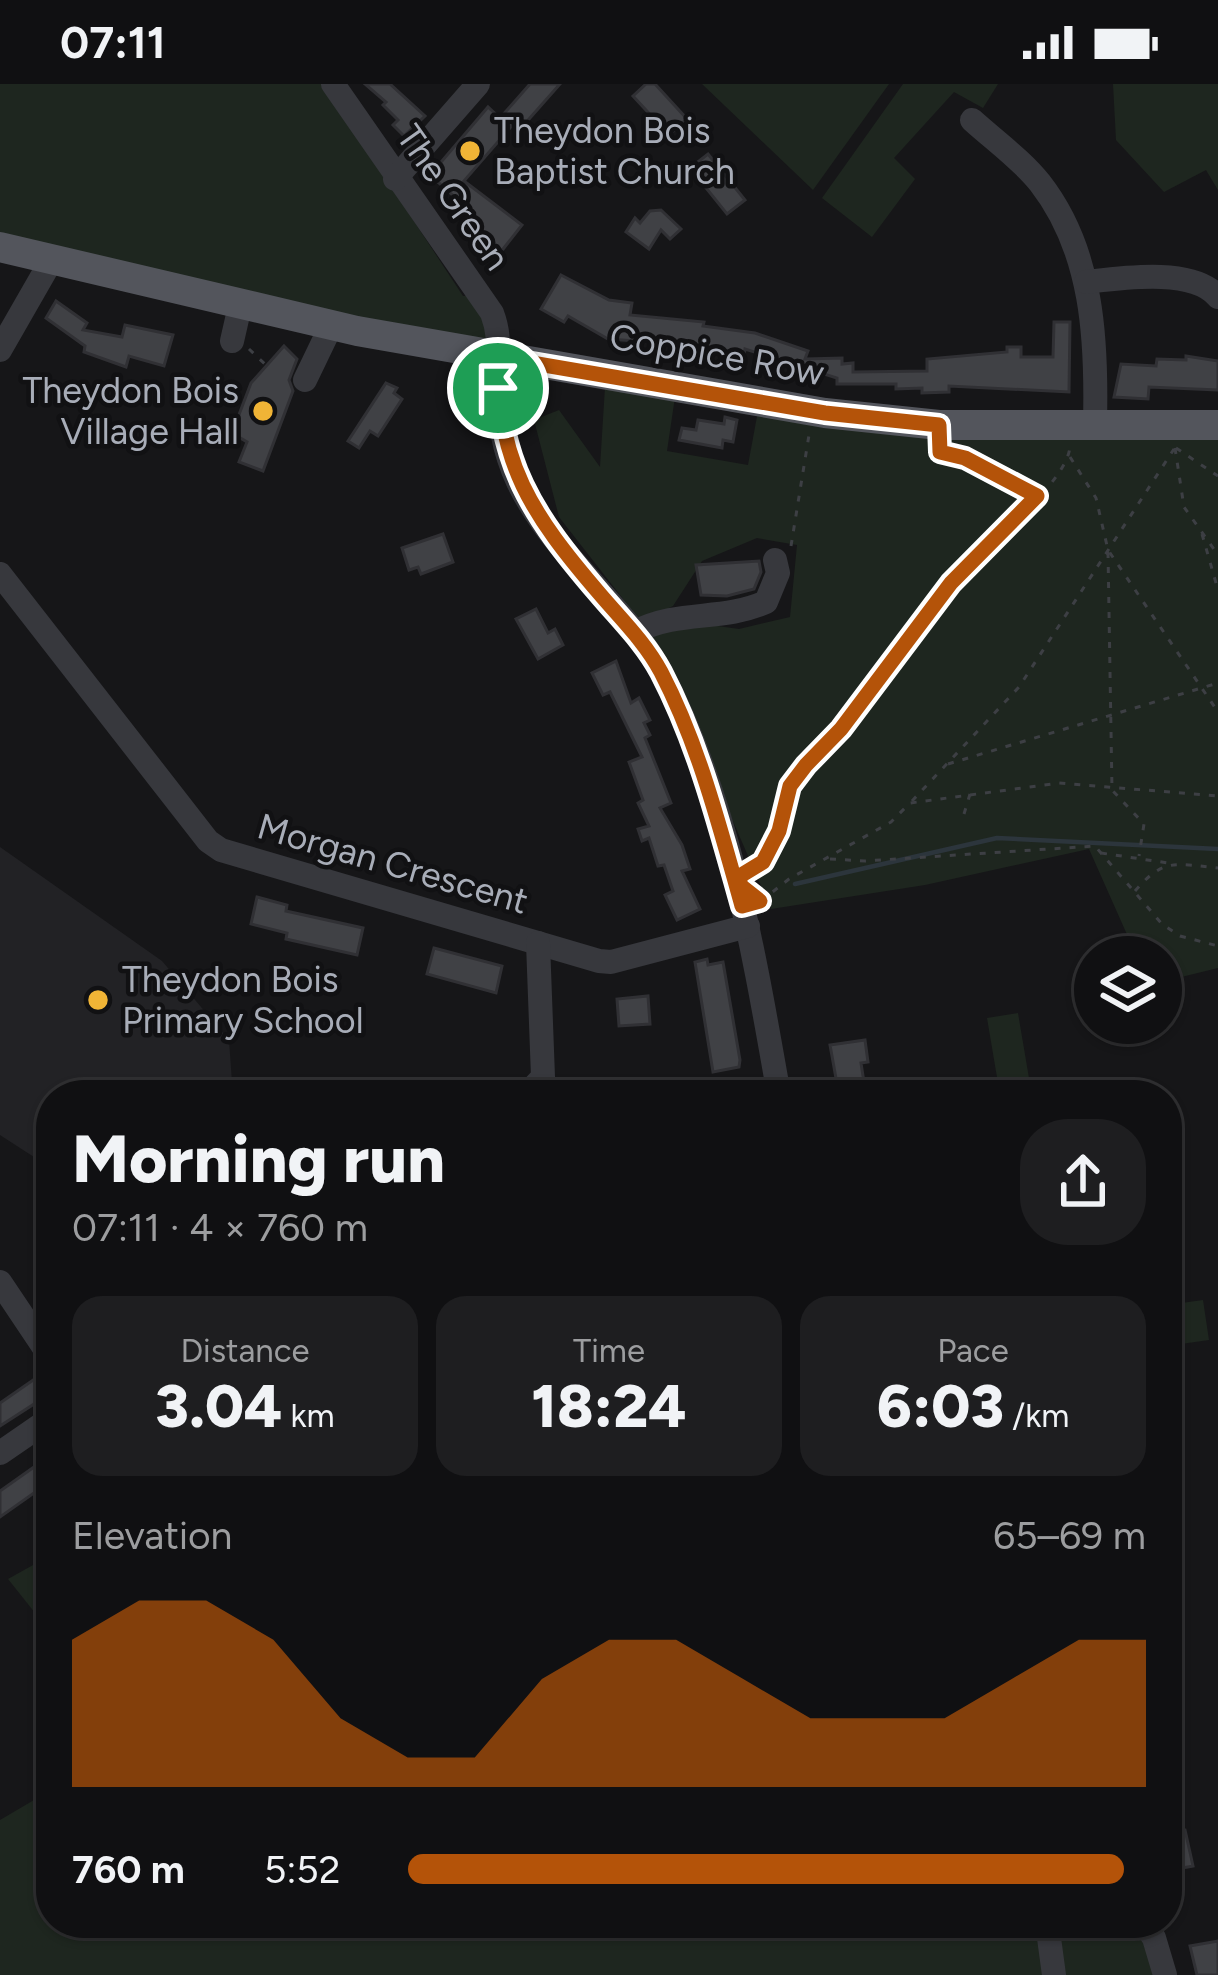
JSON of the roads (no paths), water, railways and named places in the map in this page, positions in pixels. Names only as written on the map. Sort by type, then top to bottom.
[{"type":"main road","name":"Coppice Row","points":[[0,247],[331,326],[825,413],[1090,434],[1218,425]]},
{"type":"street","name":"The Green","points":[[333,84],[492,313],[501,344],[497,357],[503,431],[517,479],[560,548],[635,632],[661,673],[698,764],[748,926],[775,1080]]},
{"type":"street","points":[[395,178],[478,84]]},
{"type":"street","points":[[972,120],[1038,180],[1070,234],[1087,282],[1090,434]]},
{"type":"street","points":[[0,350],[51,261]]},
{"type":"street","points":[[1087,282],[1182,280],[1210,288],[1218,298]]},
{"type":"street","points":[[232,340],[240,306]]},
{"type":"street","points":[[305,380],[331,326]]},
{"type":"street","points":[[635,632],[664,617],[732,615],[766,602],[782,563]]},
{"type":"street","name":"Morgan Crescent","points":[[0,574],[208,841],[221,850],[611,962],[748,926]]},
{"type":"street","points":[[538,943],[540,1080]]},
{"type":"street","points":[[0,1282],[36,1336]]},
{"type":"street","points":[[0,1453],[36,1428]]},
{"type":"street","points":[[1049,1938],[1054,1975]]},
{"type":"street","points":[[1154,1938],[1165,1975]]},
{"type":"waterway","points":[[795,884],[997,838],[1218,849]]},
{"type":"place","name":"Theydon Bois Baptist Church","points":[[470,151]]},
{"type":"place","name":"Theydon Bois Village Hall","points":[[263,411]]},
{"type":"place","name":"Theydon Bois Primary School","points":[[98,1000]]}]
